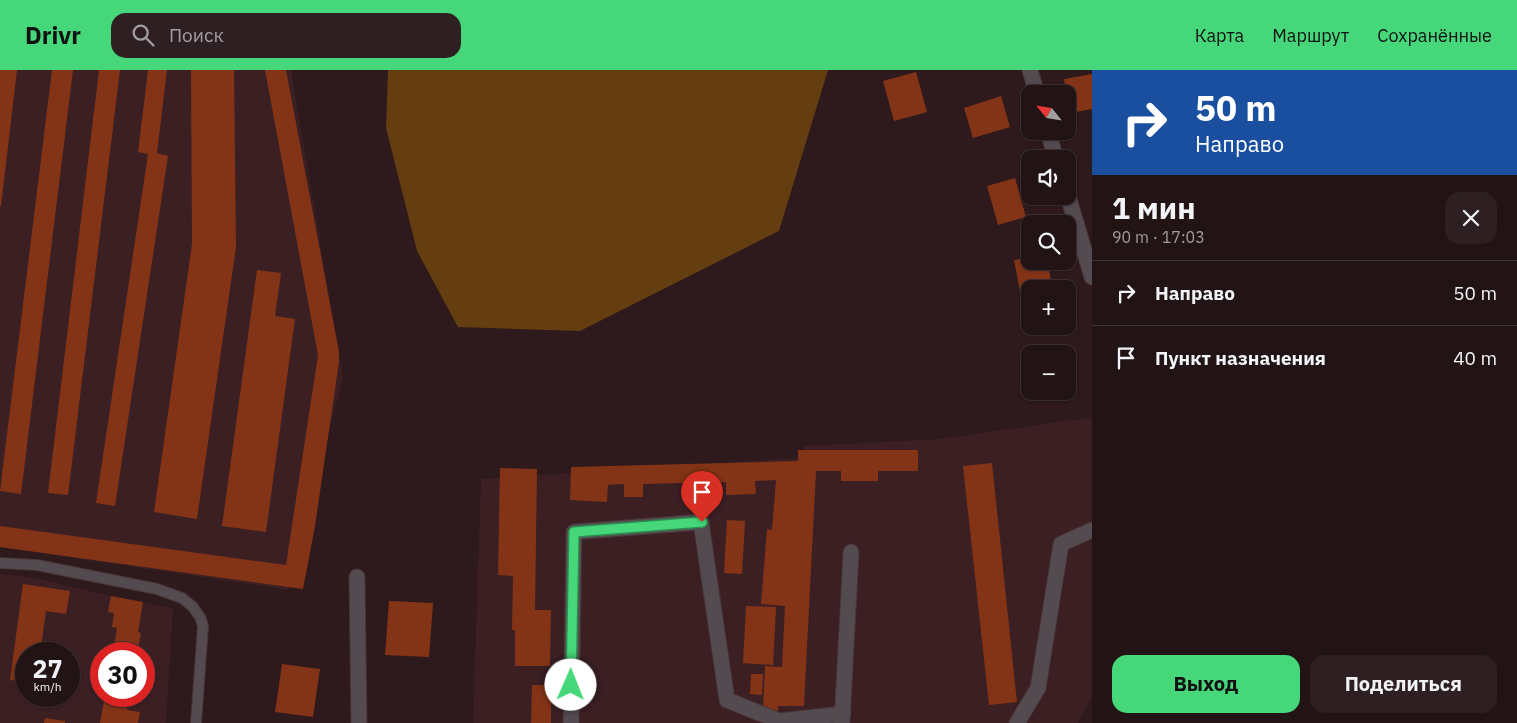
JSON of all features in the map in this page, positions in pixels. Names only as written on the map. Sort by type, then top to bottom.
[{"type":"street","points":[[1030,70],[1034,85]]},
{"type":"street","points":[[1071,205],[1092,277]]},
{"type":"street","points":[[571,723],[574,532],[702,522],[728,700],[778,721],[843,718],[851,552]]},
{"type":"street","points":[[1017,723],[1038,688],[1061,544],[1092,530]]},
{"type":"street","points":[[357,577],[358,723]]},
{"type":"lane","points":[[0,563],[37,564],[157,589],[182,598],[193,607],[203,626],[196,723]]},
{"type":"shaded area","points":[[0,70],[291,70],[343,377],[289,590],[0,547]]},
{"type":"shaded area","points":[[388,70],[828,70],[779,231],[580,331],[458,327],[417,251],[386,128]]},
{"type":"shaded area","points":[[1092,417],[1092,696],[1078,723],[473,723],[481,479],[800,458],[804,446],[939,439]]},
{"type":"shaded area","points":[[0,574],[35,578],[173,608],[166,723],[0,723]]},
{"type":"building","points":[[0,70],[17,70],[1,206],[0,206]]},
{"type":"building","points":[[52,70],[73,70],[21,494],[0,491]]},
{"type":"building","points":[[99,70],[120,70],[68,495],[48,493]]},
{"type":"building","points":[[148,70],[167,70],[157,153],[168,156],[115,506],[96,503],[148,154],[138,152]]},
{"type":"building","points":[[191,70],[234,70],[236,247],[197,519],[154,512],[192,244]]},
{"type":"building","points":[[265,70],[286,70],[339,352],[315,526],[303,589],[0,547],[0,526],[286,565],[318,355]]},
{"type":"building","points":[[916,72],[927,112],[894,121],[883,81]]},
{"type":"building","points":[[1092,74],[1092,109],[1076,112],[1076,85],[1065,85],[1064,79]]},
{"type":"building","points":[[1001,96],[1010,127],[973,138],[964,108]]},
{"type":"building","points":[[1015,178],[1021,205],[1025,215],[1021,215],[1021,218],[998,225],[987,186]]},
{"type":"building","points":[[1021,259],[1021,270],[1049,270],[1051,280],[1021,280],[1021,297],[1014,260]]},
{"type":"building","points":[[257,270],[281,273],[275,316],[295,319],[266,532],[222,526]]},
{"type":"building","points":[[798,450],[918,450],[918,471],[878,471],[878,481],[841,481],[841,471],[816,471],[804,706],[778,706],[778,711],[763,710],[765,666],[782,667],[785,606],[761,604],[767,529],[772,530],[776,480],[755,481],[756,494],[726,495],[726,482],[643,484],[643,497],[624,497],[624,484],[608,485],[607,502],[570,500],[571,467],[798,461]]},
{"type":"building","points":[[992,463],[1017,702],[989,705],[963,466]]},
{"type":"building","points":[[500,468],[537,469],[535,610],[551,610],[550,666],[515,666],[515,630],[512,630],[513,576],[498,575]]},
{"type":"building","points":[[727,520],[745,521],[742,574],[724,573]]},
{"type":"building","points":[[23,584],[70,591],[66,614],[46,611],[42,642],[15,642]]},
{"type":"building","points":[[111,596],[143,602],[138,632],[141,633],[139,642],[115,642],[117,628],[112,627],[114,613],[108,612]]},
{"type":"building","points":[[389,601],[433,603],[429,657],[385,655]]},
{"type":"building","points":[[746,606],[776,607],[773,665],[743,663]]},
{"type":"building","points":[[15,643],[15,681],[10,680]]},
{"type":"building","points":[[282,664],[320,669],[313,717],[275,712]]},
{"type":"building","points":[[751,674],[763,674],[762,695],[750,694]]},
{"type":"building","points":[[532,685],[551,685],[551,723],[531,723]]},
{"type":"building","points":[[103,707],[127,707],[127,710],[140,712],[138,723],[100,723]]},
{"type":"building","points":[[45,718],[65,721],[65,723],[44,723]]},
{"type":"route","points":[[571,685],[574,532],[702,522]]}]
